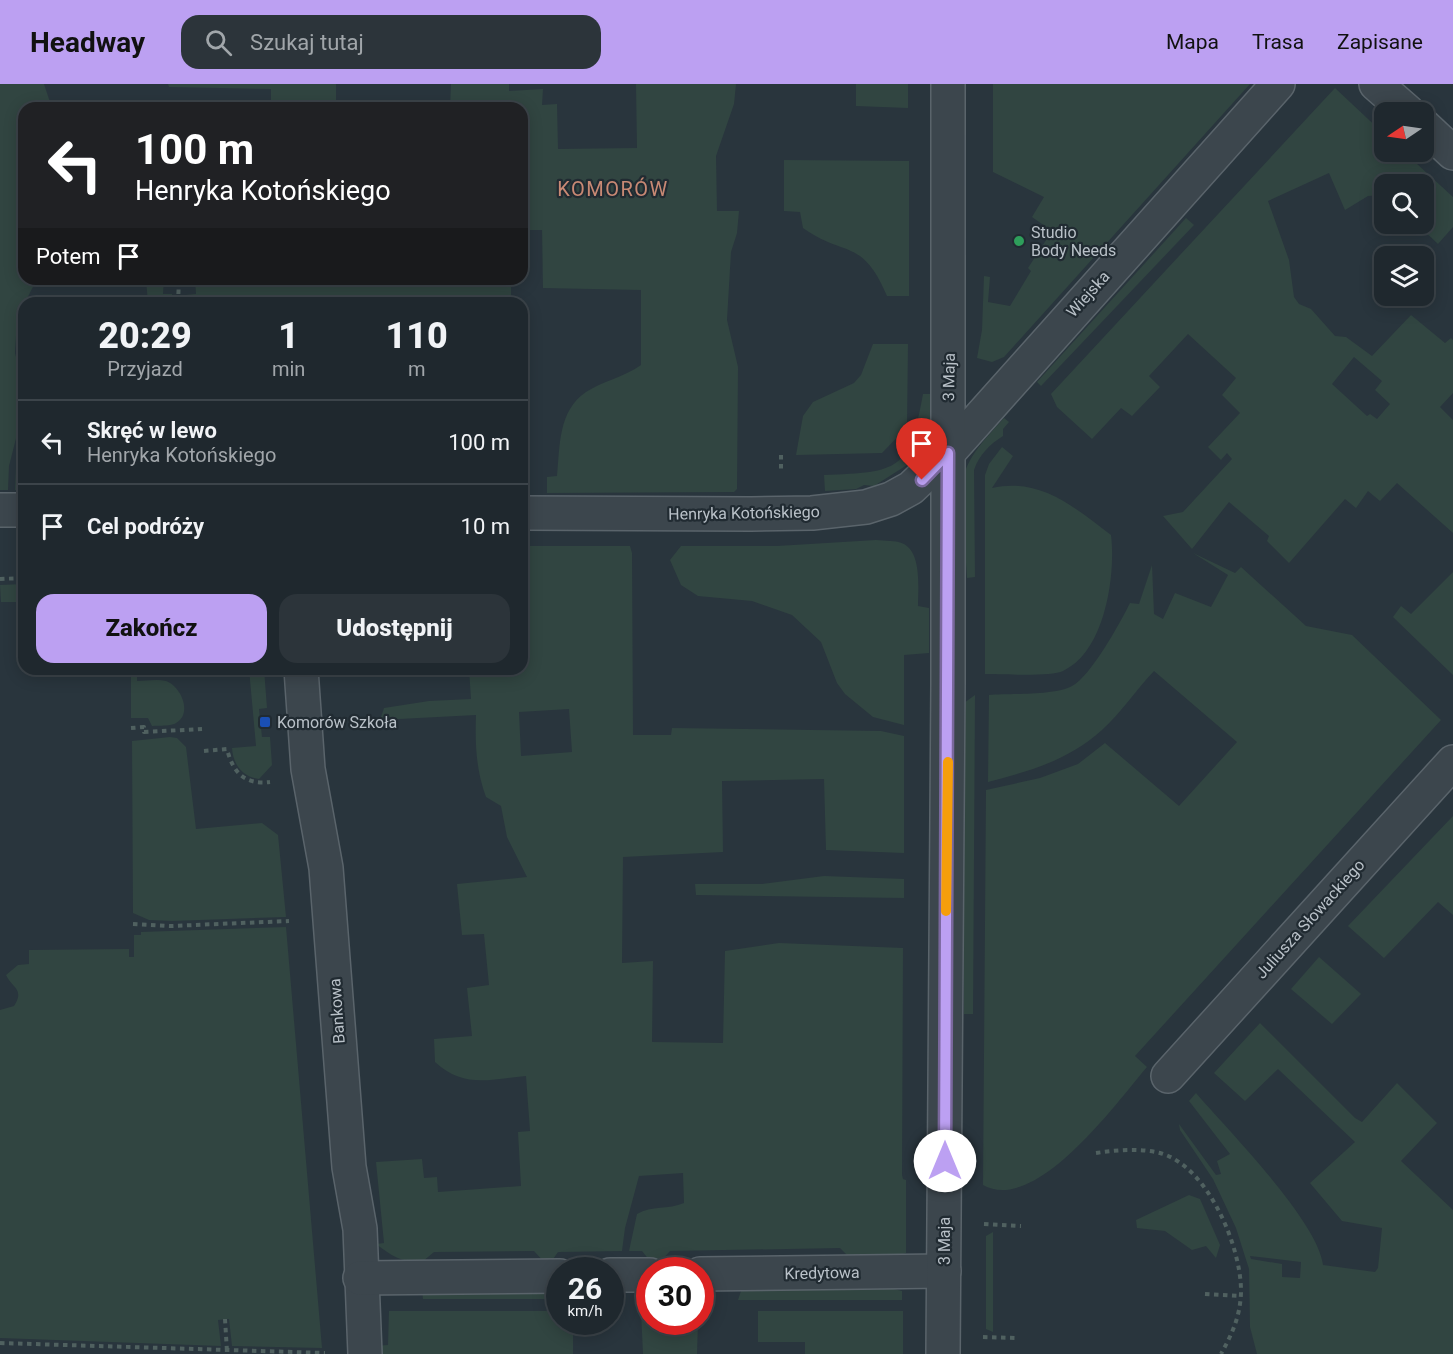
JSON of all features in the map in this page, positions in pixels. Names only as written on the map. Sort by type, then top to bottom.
[{"type":"street","name":"3 Maja","points":[[944,1354],[948,84]]},
{"type":"street","name":"Wiejska","points":[[948,453],[1278,84]]},
{"type":"street","points":[[1376,84],[1397,102]]},
{"type":"street","points":[[1434,135],[1453,153]]},
{"type":"street","name":"Henryka Kotońskiego","points":[[528,513],[752,514],[858,508],[891,499],[911,488],[948,453]]},
{"type":"street","points":[[0,510],[18,510]]},
{"type":"street","name":"Bankowa","points":[[301,675],[308,769],[326,868],[347,1149],[360,1229],[360,1278],[365,1354]]},
{"type":"street","name":"Juliusza Słowackiego","points":[[1168,1076],[1453,762]]},
{"type":"street","name":"Kredytowa","points":[[714,1274],[944,1271]]},
{"type":"street","points":[[360,1278],[546,1276]]},
{"type":"path","points":[[0,579],[18,578]]},
{"type":"path","points":[[131,728],[144,727],[144,732],[202,729]]},
{"type":"path","points":[[204,751],[227,749],[233,767],[240,776],[255,783],[275,782]]},
{"type":"path","points":[[134,924],[171,926],[295,921]]},
{"type":"path","points":[[1096,1153],[1140,1150],[1161,1153],[1190,1170],[1210,1195],[1232,1244],[1238,1268],[1240,1296],[1234,1330],[1221,1354]]},
{"type":"path","points":[[980,1224],[1021,1226]]},
{"type":"path","points":[[1205,1293],[1240,1296]]},
{"type":"path","points":[[225,1319],[227,1352]]},
{"type":"path","points":[[980,1337],[1017,1338]]},
{"type":"path","points":[[0,1343],[227,1352],[332,1353]]},
{"type":"green space","points":[[0,84],[44,84],[50,102],[18,102],[18,285],[34,285],[28,297],[18,297],[15,353],[18,365],[18,431],[9,466],[8,490],[0,490]]},
{"type":"green space","points":[[168,84],[336,84],[336,102],[271,102],[271,89],[169,87]]},
{"type":"green space","points":[[451,84],[509,84],[509,91],[543,89],[542,105],[557,104],[558,149],[637,148],[636,84],[736,84],[734,104],[716,156],[717,211],[739,211],[737,233],[731,252],[727,320],[738,367],[737,489],[734,492],[547,493],[547,477],[557,476],[562,430],[570,409],[586,392],[641,365],[641,290],[543,288],[542,230],[528,230],[528,102],[450,102]]},
{"type":"green space","points":[[856,84],[908,84],[908,108],[856,106]]},
{"type":"green space","points":[[993,84],[1250,84],[1004,357],[992,362],[977,358],[982,330],[984,276],[990,277],[988,302],[1010,306],[1031,271],[1028,268],[1052,231],[1032,217],[1044,197],[993,172]]},
{"type":"green space","points":[[1335,88],[1374,125],[1374,162],[1415,162],[1428,174],[1374,174],[1374,196],[1368,196],[1345,210],[1329,173],[1268,201],[1289,260],[1294,297],[1299,304],[1311,309],[1335,336],[1346,337],[1372,356],[1411,315],[1445,343],[1451,338],[1453,340],[1453,393],[1440,407],[1453,420],[1453,533],[1397,483],[1380,501],[1368,491],[1356,508],[1345,499],[1289,563],[1267,541],[1269,536],[1229,502],[1192,549],[1163,516],[1183,512],[1232,459],[1227,453],[1221,460],[1208,447],[1240,413],[1222,395],[1236,378],[1188,334],[1149,376],[1160,387],[1132,416],[1121,408],[1092,439],[1057,407],[1051,394]],"holes":[[[1354,357],[1382,381],[1375,390],[1390,404],[1377,419],[1370,414],[1367,416],[1332,384]]]},
{"type":"green space","points":[[784,160],[909,161],[909,296],[887,296],[878,277],[861,256],[803,228],[800,212],[784,211]]},
{"type":"green space","points":[[1434,180],[1453,197],[1453,227],[1438,244],[1428,234],[1434,234]]},
{"type":"green space","points":[[1186,218],[1194,225],[1041,386],[1037,382]]},
{"type":"green space","points":[[146,285],[164,285],[163,294],[172,294],[172,297],[148,297]]},
{"type":"green space","points":[[195,285],[511,285],[511,297],[185,297],[185,295],[196,294]]},
{"type":"green space","points":[[873,344],[908,344],[907,427],[882,453],[796,455],[803,416],[813,402],[854,383],[861,375]]},
{"type":"green space","points":[[923,394],[931,394],[932,427],[907,465],[874,486],[864,485],[856,489],[825,491],[824,475],[870,472],[897,462],[906,453],[912,439]]},
{"type":"green space","points":[[1004,418],[1009,422],[1003,429],[1003,436],[985,450],[974,470],[975,577],[967,578],[961,497],[964,475],[976,452]]},
{"type":"green space","points":[[1002,447],[1013,456],[992,488],[1026,487],[1041,491],[1070,505],[1111,535],[1112,570],[1105,611],[1098,630],[1089,647],[1077,661],[1057,673],[985,674],[985,475],[989,464]]},
{"type":"green space","points":[[18,462],[18,490],[15,490]]},
{"type":"green space","points":[[894,541],[910,549],[918,572],[918,606],[929,608],[929,653],[904,655],[904,725],[873,717],[845,694],[837,683],[821,642],[792,615],[752,601],[698,596],[681,585],[670,560],[681,546],[777,546]]},
{"type":"green space","points":[[528,546],[630,546],[632,553],[633,735],[671,735],[672,728],[881,731],[904,736],[904,853],[826,850],[824,779],[722,781],[723,852],[623,857],[622,963],[653,961],[652,1042],[723,1043],[725,951],[779,943],[903,948],[902,1175],[906,1180],[906,1253],[890,1258],[851,1259],[840,1248],[670,1251],[665,1257],[647,1257],[642,1251],[629,1251],[637,1214],[648,1209],[684,1203],[683,1173],[639,1176],[625,1228],[622,1251],[558,1252],[554,1257],[546,1257],[546,1262],[534,1251],[434,1252],[422,1262],[415,1262],[398,1258],[376,1244],[384,1243],[376,1162],[422,1159],[424,1178],[437,1177],[438,1192],[521,1186],[518,1132],[530,1131],[526,1076],[489,1080],[467,1079],[457,1076],[435,1062],[434,1039],[472,1036],[467,988],[489,985],[484,934],[462,935],[457,884],[527,877],[507,837],[501,806],[486,797],[477,757],[476,715],[380,720],[384,708],[429,701],[471,699],[469,675],[528,675]],"holes":[[[569,709],[572,752],[521,756],[519,712]]]},
{"type":"green space","points":[[1193,553],[1235,573],[1241,567],[1306,626],[1352,635],[1441,720],[1135,1056],[1147,1067],[1096,1128],[1050,1170],[1027,1184],[1004,1190],[983,1185],[986,790],[1040,778],[1078,764],[1105,743],[1179,806],[1237,742],[1154,671],[1102,730],[1076,749],[1034,769],[988,782],[989,695],[1054,691],[1072,686],[1080,680],[1104,648],[1130,603],[1139,604],[1152,565],[1154,614],[1163,619],[1175,593],[1211,607],[1228,575]]},
{"type":"green space","points":[[1453,572],[1453,675],[1393,617],[1401,606],[1411,614]]},
{"type":"green space","points":[[18,584],[18,602],[1,602],[0,585]]},
{"type":"green space","points":[[131,675],[137,675],[137,681],[166,681],[176,688],[183,700],[184,713],[176,723],[152,726],[148,718],[131,718]]},
{"type":"green space","points":[[250,675],[264,675],[267,708],[259,709],[262,737],[270,737],[272,765],[259,779],[243,773],[236,764],[232,748],[256,746]]},
{"type":"green space","points":[[975,695],[973,1014],[964,1014],[964,703]]},
{"type":"green space","points":[[177,738],[186,747],[196,829],[262,823],[278,835],[286,917],[172,921],[149,920],[133,913],[132,741]]},
{"type":"green space","points":[[1453,816],[1453,915],[1438,902],[1384,958],[1348,926]]},
{"type":"green space","points":[[824,876],[904,879],[904,898],[696,895],[695,884],[762,884]]},
{"type":"green space","points":[[286,927],[322,1348],[232,1346],[229,1319],[218,1320],[221,1346],[0,1338],[0,1010],[14,1006],[18,996],[18,992],[6,975],[18,965],[29,964],[29,950],[129,949],[129,957],[134,957],[134,935],[141,935],[141,932]]},
{"type":"green space","points":[[1319,957],[1361,994],[1332,1024],[1291,989]]},
{"type":"green space","points":[[1260,1023],[1355,1118],[1362,1122],[1397,1083],[1437,1123],[1401,1161],[1453,1210],[1453,1354],[1257,1354],[1250,1327],[1249,1269],[1236,1228],[1213,1179],[1180,1130],[1179,1124],[1216,1175],[1221,1174],[1217,1161],[1230,1154],[1189,1101],[1196,1093],[1289,1201],[1317,1246],[1323,1265],[1375,1272],[1378,1268],[1382,1228],[1342,1221],[1310,1183],[1355,1142],[1278,1069],[1245,1101],[1214,1073]],"holes":[[[1250,1256],[1301,1262],[1300,1278],[1282,1277],[1282,1264],[1251,1259]]]},
{"type":"green space","points":[[1189,1195],[1200,1199],[1220,1245],[1216,1258],[1206,1246],[1192,1250],[1165,1231],[1137,1228],[1136,1220]]},
{"type":"green space","points":[[993,1232],[993,1332],[986,1329],[986,1236]]},
{"type":"green space","points":[[886,1287],[902,1291],[902,1300],[738,1300],[742,1288]]},
{"type":"green space","points":[[546,1289],[546,1299],[423,1299],[422,1291]]},
{"type":"green space","points":[[389,1311],[546,1311],[546,1335],[573,1335],[573,1354],[374,1354],[374,1346],[388,1345]]},
{"type":"green space","points":[[758,1311],[903,1311],[903,1354],[805,1354],[805,1342],[758,1342]]},
{"type":"green space","points":[[642,1335],[698,1335],[697,1354],[643,1354]]},
{"type":"slow traffic","points":[[946,911],[948,762]]},
{"type":"place","name":"Studio Body Needs","points":[[1019,241]]},
{"type":"place","name":"Komorów Szkoła","points":[[265,722]]},
{"type":"district","name":"KOMORÓW","points":[[613,189]]},
{"type":"route","points":[[922,480],[948,453],[945,1161]]}]
